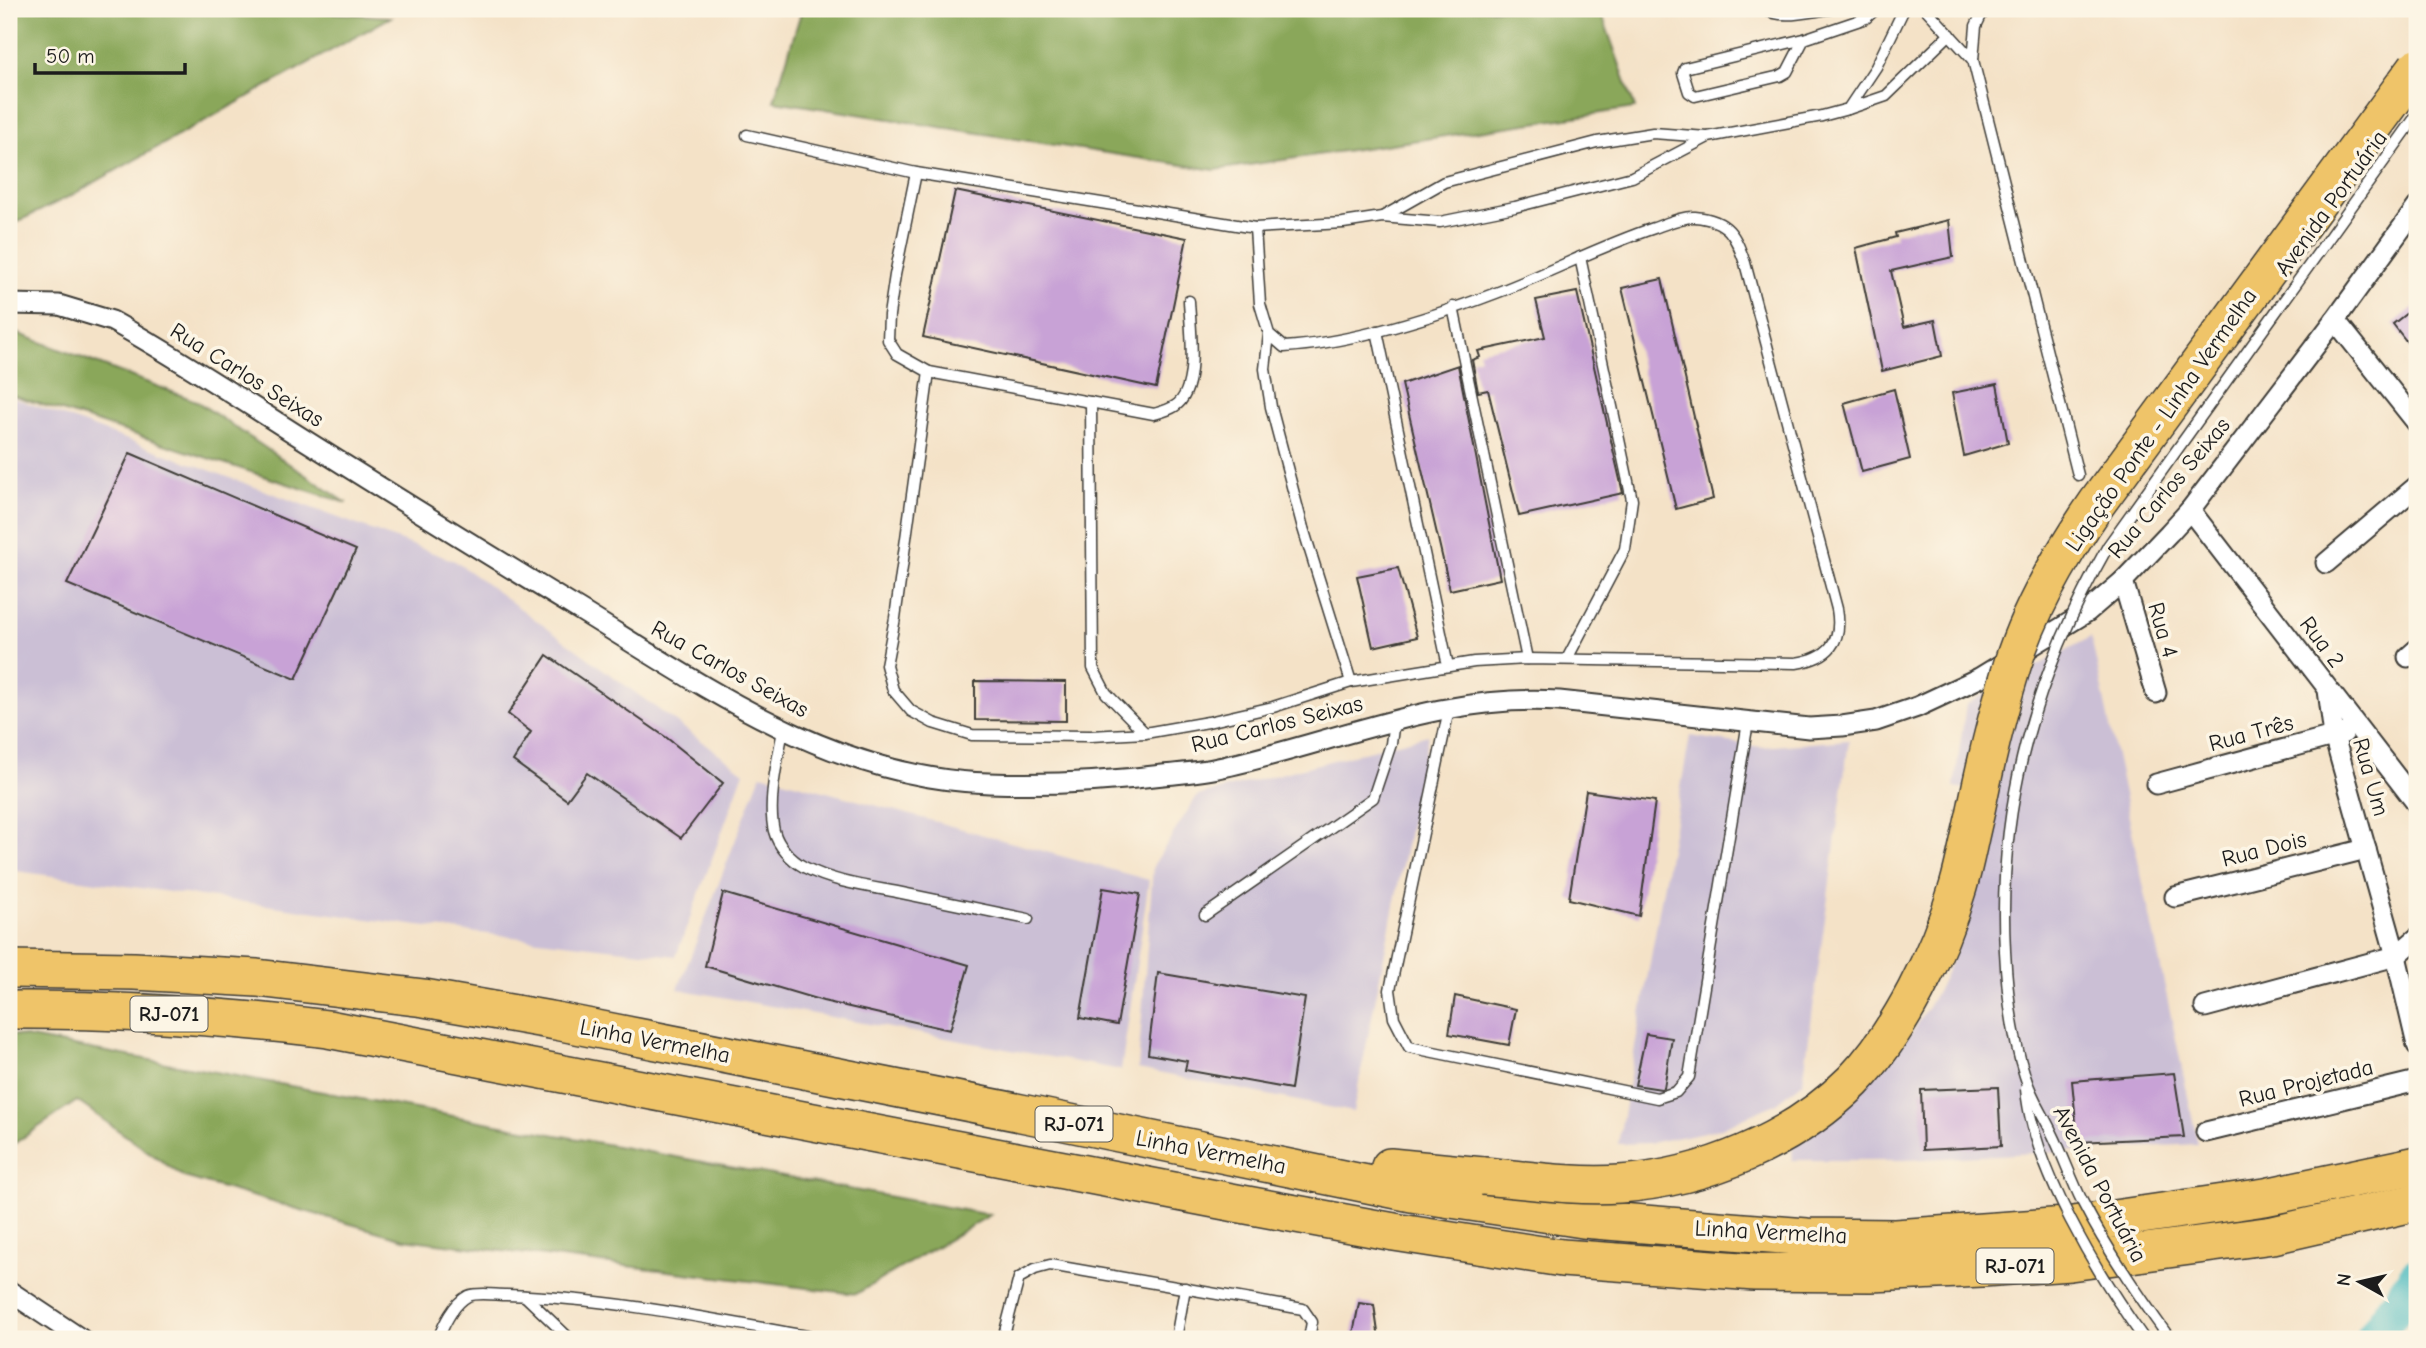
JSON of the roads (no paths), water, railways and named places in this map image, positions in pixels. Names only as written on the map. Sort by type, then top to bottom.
[{"type":"highway","name":"Ligação Ponte - Linha Vermelha","points":[[1176,1145],[1595,1185],[1654,1180],[1693,1171],[1743,1153],[1785,1132],[1818,1110],[1854,1080],[1911,998],[1942,932],[1965,863],[2012,664],[2060,562],[2097,503],[2417,67]]},
{"type":"highway","name":"Linha Vermelha","points":[[9,969],[134,971],[257,978],[424,998],[556,1021],[1411,1193],[1583,1219],[1807,1237],[1895,1237],[2066,1226],[2265,1197],[2417,1165]]},
{"type":"highway","name":"Linha Vermelha","points":[[9,1010],[78,1009],[176,1014],[328,1029],[1394,1232],[1562,1258],[1755,1272],[1871,1273],[2070,1262],[2273,1235],[2417,1202]]},
{"type":"street","name":"Rua Carlos Seixas","points":[[9,304],[59,305],[112,321],[607,627],[783,730],[830,750],[887,769],[986,783],[1044,783],[1138,778],[1217,769],[1394,719],[1488,702],[1528,699],[1809,728],[1876,721],[1917,707],[1979,678],[2058,632],[2087,612],[2123,581],[2190,510],[2417,208]]},
{"type":"street","points":[[2335,320],[2417,423]]},
{"type":"street","points":[[2326,563],[2417,486]]},
{"type":"street","name":"Rua 2","points":[[2190,510],[2417,804]]},
{"type":"street","name":"Rua 4","points":[[2123,581],[2156,693]]},
{"type":"street","name":"Rua Um","points":[[2328,690],[2334,736],[2396,956],[2417,1045]]},
{"type":"street","name":"Rua Três","points":[[2156,784],[2359,729]]},
{"type":"street","name":"Rua Dois","points":[[2175,897],[2365,849]]},
{"type":"street","points":[[2205,1007],[2396,956],[2417,938]]},
{"type":"street","name":"Rua Projetada","points":[[2206,1132],[2417,1081]]},
{"type":"street","points":[[9,1291],[81,1339]]},
{"type":"lane","points":[[1764,9],[1785,15],[1804,10],[1830,9]]},
{"type":"lane","points":[[1804,39],[1787,72],[1780,76],[1695,96],[1689,92],[1683,73],[1685,68],[1804,39],[1866,18],[1877,9]]},
{"type":"lane","points":[[1847,109],[1876,66],[1904,9]]},
{"type":"lane","points":[[1926,9],[1973,60]]},
{"type":"lane","points":[[1984,9],[1976,26],[1973,60],[2078,475]]},
{"type":"lane","points":[[1382,217],[1444,182],[1597,142],[1653,133],[1708,137],[1847,109],[1886,96],[1950,34]]},
{"type":"lane","name":"Avenida Portuária","points":[[2144,1339],[2113,1294],[2071,1218],[2046,1163],[2033,1126],[2008,990],[2004,932],[2005,871],[2020,761],[2033,714],[2054,656],[2072,614],[2108,546],[2417,116]]},
{"type":"lane","points":[[747,135],[916,173],[1255,228],[1343,223],[1382,217],[1440,222],[1515,207],[1632,177],[1708,137]]},
{"type":"lane","points":[[916,173],[895,275],[888,340],[897,354],[929,372],[1154,414],[1177,405],[1190,384],[1192,360],[1189,301]]},
{"type":"lane","points":[[929,372],[886,665],[893,690],[911,711],[933,723],[972,735],[1091,736],[1144,733],[1208,722],[1273,706],[1351,682],[1474,662],[1567,659],[1796,663],[1815,660],[1827,653],[1837,636],[1839,622],[1745,263],[1734,234],[1719,222],[1693,217],[1623,239],[1495,293],[1377,331],[1309,345],[1284,346],[1269,334]]},
{"type":"lane","points":[[1255,228],[1260,304],[1269,334],[1265,369],[1271,407],[1303,528],[1351,682]]},
{"type":"lane","points":[[1567,659],[1625,549],[1632,500],[1580,257]]},
{"type":"lane","points":[[1453,307],[1527,659]]},
{"type":"lane","points":[[1377,331],[1448,666]]},
{"type":"lane","points":[[1091,402],[1093,668],[1106,693],[1144,733]]},
{"type":"lane","points":[[1449,709],[1390,990],[1394,1018],[1409,1046],[1657,1098],[1676,1092],[1689,1077],[1748,722]]},
{"type":"lane","points":[[1205,915],[1373,798],[1391,744],[1394,719]]},
{"type":"lane","points":[[783,730],[775,771],[773,813],[774,831],[790,858],[835,880],[1028,919]]},
{"type":"lane","name":"Avenida Portuária","points":[[2025,1078],[2094,1222],[2119,1266],[2170,1339]]},
{"type":"lane","points":[[1003,1339],[1019,1279],[1035,1269],[1050,1265],[1303,1309],[1312,1322],[1309,1339]]},
{"type":"lane","points":[[1176,1339],[1185,1288]]},
{"type":"lane","points":[[438,1339],[454,1309],[470,1295],[524,1296],[611,1304],[824,1339]]},
{"type":"lane","points":[[524,1296],[570,1339]]},
{"type":"waterway","points":[[2373,1339],[2417,1276]]}]
